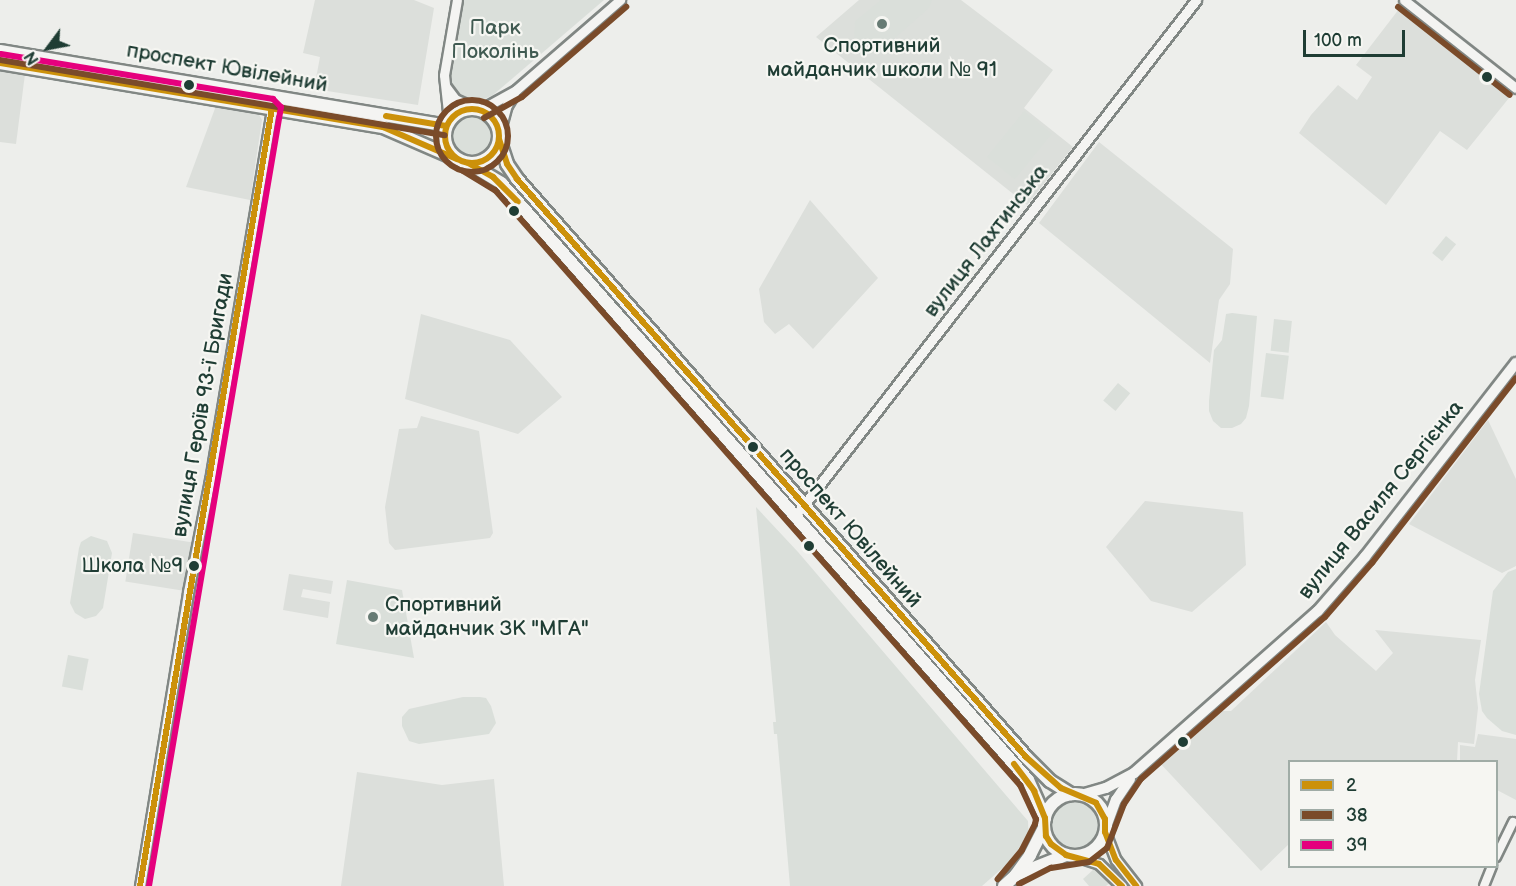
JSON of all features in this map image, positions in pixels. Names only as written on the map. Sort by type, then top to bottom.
[{"type":"main road","name":"проспект Ювілейний","points":[[0,51],[273,101],[383,127],[462,161],[501,183],[1028,780],[1044,822]]},
{"type":"main road","name":"проспект Ювілейний","points":[[0,63],[448,124]]},
{"type":"main road","points":[[478,110],[496,123],[499,136],[497,147],[485,160],[462,161],[446,145],[448,124],[456,113],[478,110]]},
{"type":"main road","name":"проспект Ювілейний","points":[[499,136],[507,164],[517,179],[1026,757],[1050,781],[1076,795]]},
{"type":"main road","name":"вулиця Василя Сергієнка","points":[[1076,795],[1106,788],[1134,773],[1318,611],[1365,557],[1516,363]]},
{"type":"main road","name":"вулиця Василя Сергієнка","points":[[1105,830],[1116,800],[1134,773]]},
{"type":"main road","points":[[1004,886],[1015,876],[1054,802],[1076,795],[1096,803],[1102,810],[1105,830],[1094,849],[1015,876]]},
{"type":"main road","points":[[1044,822],[1050,844],[1071,855]]},
{"type":"street","points":[[448,124],[444,75],[457,0]]},
{"type":"street","points":[[446,87],[455,99],[478,110],[516,90],[620,0]]},
{"type":"street","name":"вулиця Лахтинська","points":[[795,516],[1196,0]]},
{"type":"street","points":[[1404,0],[1516,88]]},
{"type":"street","points":[[499,136],[507,105],[516,90]]},
{"type":"street","name":"вулиця Героїв 93-ї Бригади","points":[[140,886],[273,101]]},
{"type":"street","points":[[1498,855],[1513,822]]},
{"type":"street","points":[[1105,830],[1116,860],[1136,886]]},
{"type":"street","points":[[1071,855],[1099,864],[1122,886]]},
{"type":"street","points":[[1484,886],[1492,868]]},
{"type":"shaded area","points":[[315,0],[414,0],[434,8],[418,105],[314,89],[320,57],[303,53]]},
{"type":"shaded area","points":[[859,0],[961,0],[1053,70],[1024,108],[1073,147],[1027,205],[816,37]]},
{"type":"shaded area","points":[[1399,9],[1513,93],[1467,150],[1440,131],[1386,205],[1299,133],[1311,115],[1338,85],[1357,100],[1372,77],[1356,65]]},
{"type":"shaded area","points":[[0,70],[25,74],[16,144],[0,142]]},
{"type":"shaded area","points":[[217,103],[257,111],[262,120],[250,200],[186,187]]},
{"type":"shaded area","points":[[1099,142],[1233,249],[1230,284],[1219,300],[1210,363],[1039,223]]},
{"type":"shaded area","points":[[810,200],[878,278],[813,349],[789,324],[775,334],[764,322],[759,289]]},
{"type":"shaded area","points":[[421,314],[510,340],[562,397],[518,434],[405,399]]},
{"type":"shaded area","points":[[421,416],[479,431],[493,533],[490,538],[395,550],[389,543],[385,507],[399,429],[417,428]]},
{"type":"shaded area","points":[[1488,420],[1516,479],[1516,566],[1502,573],[1409,524]]},
{"type":"shaded area","points":[[1145,501],[1243,512],[1246,565],[1192,612],[1151,601],[1106,547]]},
{"type":"shaded area","points":[[133,533],[191,542],[184,591],[125,581]]},
{"type":"shaded area","points":[[289,574],[333,581],[331,594],[303,589],[301,597],[330,602],[328,618],[283,610]]},
{"type":"shaded area","points":[[1326,622],[1335,635],[1376,671],[1393,653],[1375,630],[1481,640],[1475,680],[1478,708],[1474,744],[1458,742],[1457,760],[1288,760],[1288,845],[1261,871],[1158,761],[1217,711],[1231,711]]},
{"type":"shaded area","points":[[1478,734],[1516,739],[1516,800],[1498,791],[1498,760],[1460,760],[1460,745],[1475,747]]},
{"type":"shaded area","points":[[357,772],[442,785],[494,779],[504,886],[341,886]]},
{"type":"green space","name":"Парк Поколінь","points":[[462,0],[604,0],[493,95],[478,102],[466,102],[456,95],[448,80]]},
{"type":"green space","name":"Спортивний майданчик школи № 91","points":[[881,0],[932,0],[929,8],[884,48],[864,52],[854,39],[855,21]]},
{"type":"green space","points":[[1024,111],[1052,134],[1015,180],[987,157]]},
{"type":"green space","points":[[466,112],[476,112],[491,122],[495,136],[494,145],[485,156],[476,160],[466,160],[451,150],[447,141],[447,131],[457,116]]},
{"type":"green space","points":[[1446,236],[1456,244],[1442,261],[1432,253]]},
{"type":"green space","points":[[1226,314],[1257,316],[1249,406],[1246,418],[1241,424],[1232,428],[1221,428],[1213,421],[1209,411],[1209,401],[1214,350],[1222,340]]},
{"type":"green space","points":[[1274,319],[1292,321],[1289,353],[1271,351]]},
{"type":"green space","points":[[1266,353],[1289,356],[1283,399],[1261,397]]},
{"type":"green space","points":[[1118,383],[1130,393],[1115,411],[1103,401]]},
{"type":"green space","points":[[756,507],[798,552],[1028,821],[1029,845],[982,886],[790,886],[777,734],[774,734],[773,722],[776,722]]},
{"type":"green space","points":[[814,524],[1034,775],[1032,776],[811,527]]},
{"type":"green space","points":[[91,536],[107,541],[112,553],[103,608],[96,616],[85,619],[75,613],[70,603],[79,548],[81,542]]},
{"type":"green space","points":[[1516,569],[1516,735],[1502,731],[1487,718],[1482,711],[1479,694],[1493,591],[1508,572]]},
{"type":"green space","name":"Спортивний майданчик ЗК \"МГА\"","points":[[347,580],[402,590],[414,658],[336,644]]},
{"type":"green space","points":[[68,655],[89,659],[83,690],[62,686]]},
{"type":"green space","points":[[463,697],[486,698],[496,723],[489,734],[419,744],[409,741],[402,726],[402,717],[409,709]]},
{"type":"green space","points":[[1071,799],[1081,799],[1094,806],[1101,819],[1101,829],[1094,842],[1081,849],[1071,849],[1062,845],[1055,838],[1051,829],[1051,819],[1055,810],[1062,803]]},
{"type":"green space","points":[[1094,869],[1111,882],[1106,886],[1089,886],[1083,879]]},
{"type":"transit line","name":"38","points":[[484,118],[522,97],[626,7]]},
{"type":"transit line","name":"38","points":[[1398,7],[1510,95]]},
{"type":"transit line","name":"39","points":[[1,54],[273,99],[281,107],[149,886]]},
{"type":"transit line","name":"38","points":[[0,60],[445,135]]},
{"type":"transit line","name":"2","points":[[0,63],[383,127],[457,159]]},
{"type":"transit line","name":"38","points":[[472,100],[492,106],[502,116],[508,136],[502,156],[492,166],[472,172],[452,166],[442,156],[436,136],[442,116],[452,106],[472,100]]},
{"type":"transit line","name":"2","points":[[140,886],[272,108]]},
{"type":"transit line","name":"2","points":[[472,109],[482,111],[491,117],[497,126],[499,136],[497,146],[491,155],[482,161],[472,163],[462,161],[453,155],[447,146],[445,136],[447,126],[453,117],[462,111],[472,109]]},
{"type":"transit line","name":"2","points":[[386,116],[446,126]]},
{"type":"transit line","name":"2","points":[[499,139],[507,164],[517,179],[1026,757],[1061,788],[1096,803],[1105,819],[1105,832],[1116,860],[1136,886]]},
{"type":"transit line","name":"2","points":[[468,163],[493,177],[518,202]]},
{"type":"transit line","name":"38","points":[[463,171],[495,190],[1020,785],[1036,819],[1035,824],[1022,850],[998,879]]},
{"type":"transit line","name":"38","points":[[1019,884],[1051,868],[1089,862],[1107,848],[1124,804],[1141,779],[1325,617],[1372,563],[1516,378]]},
{"type":"transit line","name":"2","points":[[1014,764],[1034,791],[1045,818],[1046,836],[1051,844],[1066,855],[1099,864],[1122,886]]},
{"type":"place","name":"Спортивний майданчик школи № 91","points":[[882,24]]},
{"type":"place","name":"Школа №9","points":[[194,566]]},
{"type":"place","name":"Спортивний майданчик ЗК \"МГА\"","points":[[373,617]]}]
